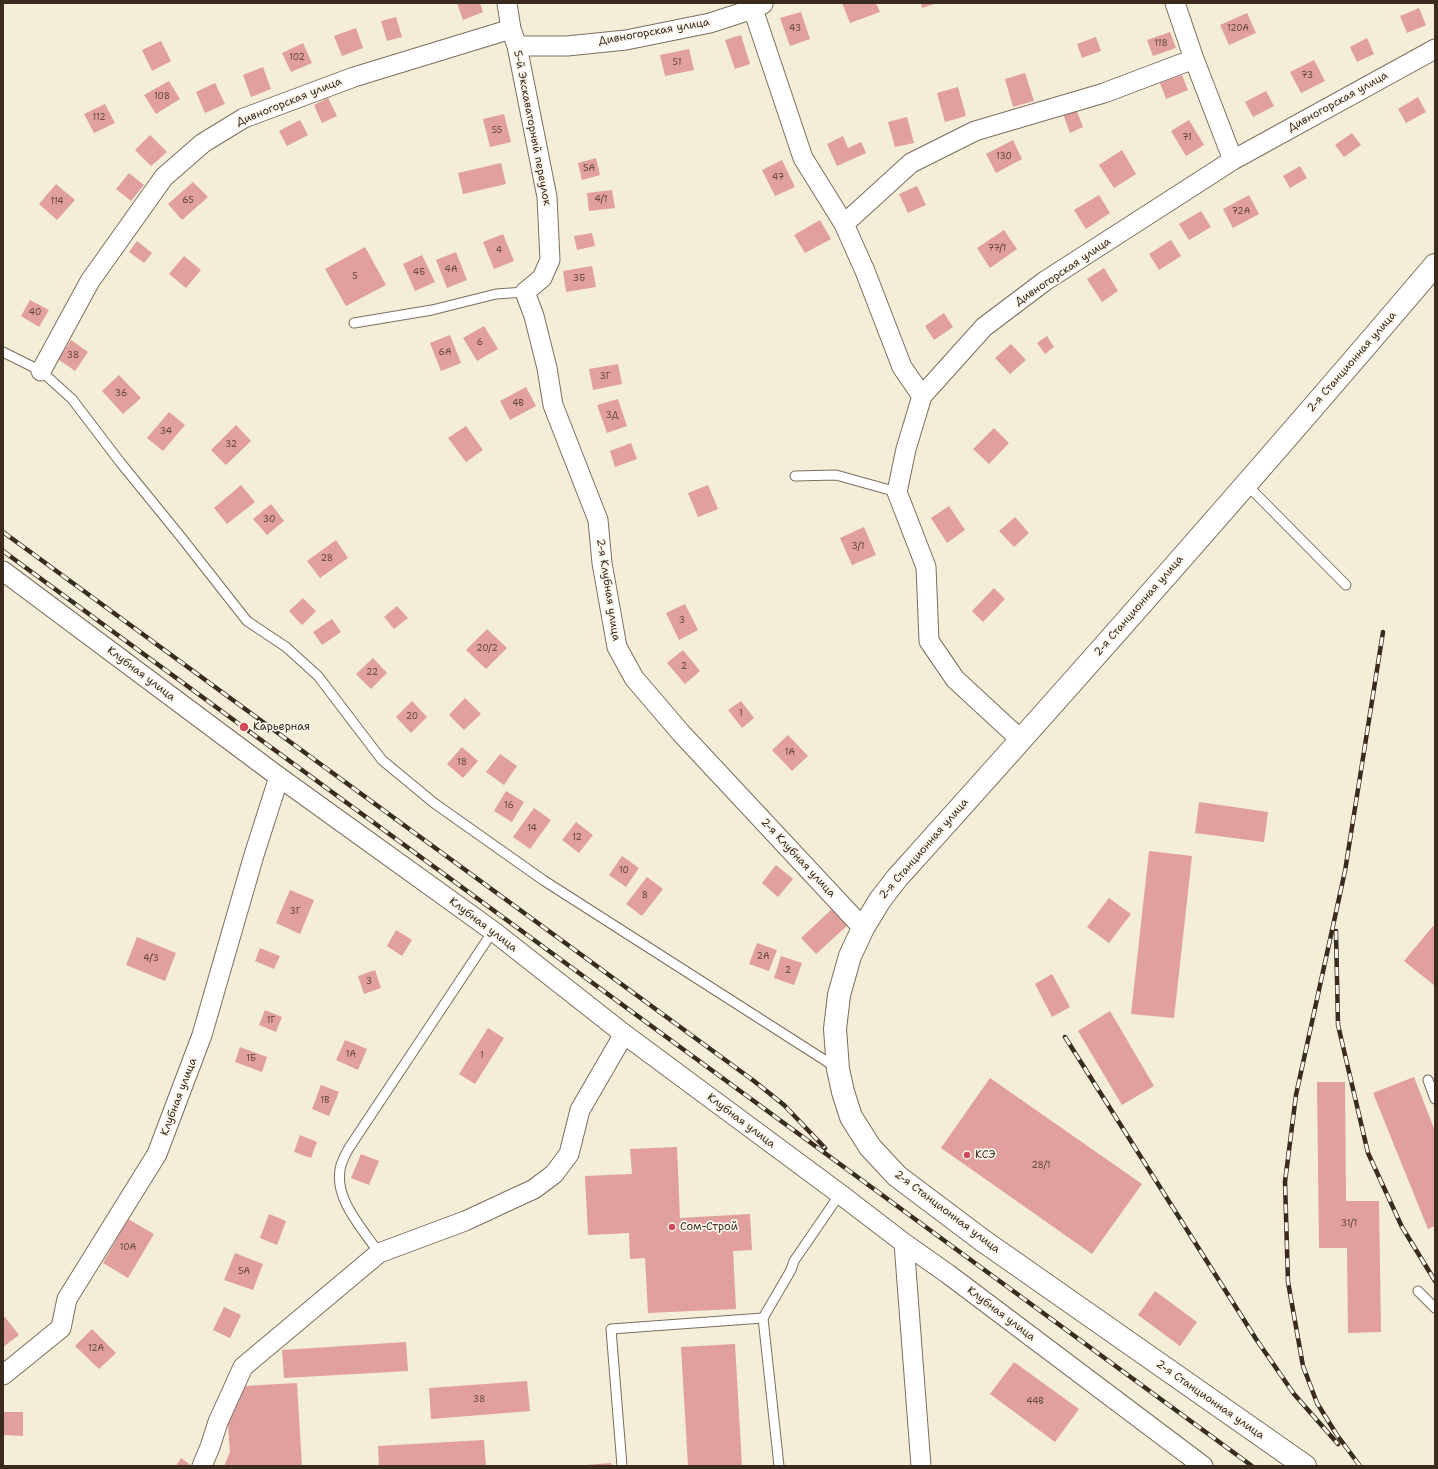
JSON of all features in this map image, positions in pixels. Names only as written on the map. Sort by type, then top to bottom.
[{"type":"main road","name":"2-я Станционная улица","points":[[1305,1466],[982,1240],[897,1176],[870,1147],[851,1117],[838,1069],[835,1029],[839,995],[850,956],[863,928],[880,900],[896,878],[1021,740],[1435,266]]},
{"type":"street","name":"5-й Экскаваторный переулок","points":[[507,3],[547,197],[550,260],[542,278],[525,292]]},
{"type":"street","points":[[1175,3],[1194,59],[1233,160]]},
{"type":"street","name":"Дивногорская улица","points":[[41,371],[90,281],[164,177],[203,143],[244,118],[354,77],[514,37],[567,46],[626,40],[710,23],[758,6]]},
{"type":"street","points":[[758,6],[803,158],[844,224],[865,271],[902,367],[922,396]]},
{"type":"street","name":"Дивногорская улица","points":[[897,492],[906,449],[922,396],[984,327],[1045,281],[1233,160],[1435,49]]},
{"type":"street","points":[[844,224],[912,163],[975,131],[1104,93],[1194,59]]},
{"type":"street","name":"2-я Клубная улица","points":[[525,292],[534,316],[553,405],[598,520],[602,563],[617,648],[634,678],[681,733],[863,928]]},
{"type":"street","points":[[897,492],[926,567],[929,641],[955,679],[1021,740]]},
{"type":"street","name":"Клубная улица","points":[[3,571],[279,777],[493,931],[624,1034],[904,1243],[948,1274],[1203,1466]]},
{"type":"street","name":"Клубная улица","points":[[3,1375],[61,1328],[67,1299],[157,1154],[202,1034],[254,856],[279,777]]},
{"type":"street","points":[[202,1466],[218,1422],[243,1367],[379,1253],[465,1221],[534,1189],[554,1174],[569,1154],[580,1110],[624,1034]]},
{"type":"street","points":[[904,1243],[921,1466]]},
{"type":"lane","points":[[354,323],[432,310],[496,294],[525,292]]},
{"type":"lane","points":[[3,352],[41,371],[72,399],[120,462],[248,622],[286,647],[318,676],[382,760],[434,803],[543,880],[838,1069]]},
{"type":"lane","points":[[795,476],[836,475],[897,492]]},
{"type":"lane","points":[[1246,484],[1346,585]]},
{"type":"lane","points":[[379,1253],[352,1214],[342,1194],[339,1181],[341,1165],[349,1148],[493,931]]},
{"type":"lane","points":[[1428,1080],[1435,1099]]},
{"type":"lane","points":[[779,1466],[763,1318],[791,1270],[794,1261],[840,1194]]},
{"type":"lane","points":[[1418,1291],[1435,1308]]},
{"type":"lane","points":[[622,1466],[611,1329],[763,1318]]},
{"type":"building","points":[[457,3],[480,3],[483,12],[463,20]]},
{"type":"building","points":[[842,3],[876,3],[880,12],[850,23]]},
{"type":"building","points":[[921,3],[937,3],[922,8]]},
{"type":"building","points":[[1419,8],[1426,25],[1407,33],[1400,16]]},
{"type":"building","points":[[801,12],[810,39],[790,46],[780,18]]},
{"type":"building","points":[[1247,13],[1256,33],[1229,45],[1220,25]]},
{"type":"building","points":[[396,17],[402,37],[387,41],[381,21]]},
{"type":"building","points":[[356,28],[363,48],[342,56],[334,36]]},
{"type":"building","points":[[1170,32],[1176,48],[1153,56],[1147,40]]},
{"type":"building","points":[[741,35],[750,64],[735,69],[725,40]]},
{"type":"building","points":[[1096,37],[1101,51],[1082,58],[1077,44]]},
{"type":"building","points":[[1367,38],[1374,54],[1357,62],[1350,47]]},
{"type":"building","points":[[161,41],[171,61],[152,71],[142,50]]},
{"type":"building","points":[[303,43],[312,63],[291,72],[282,53]]},
{"type":"building","points":[[689,49],[694,70],[665,76],[660,55]]},
{"type":"building","points":[[1314,60],[1325,81],[1301,93],[1290,72]]},
{"type":"building","points":[[263,67],[271,89],[251,97],[243,75]]},
{"type":"building","points":[[1025,73],[1034,101],[1013,107],[1005,79]]},
{"type":"building","points":[[1182,75],[1188,90],[1166,99],[1160,83]]},
{"type":"building","points":[[169,81],[180,99],[156,114],[144,95]]},
{"type":"building","points":[[215,83],[225,104],[205,113],[196,92]]},
{"type":"building","points":[[958,87],[966,116],[945,122],[937,93]]},
{"type":"building","points":[[1266,91],[1274,106],[1253,117],[1245,102]]},
{"type":"building","points":[[1418,97],[1426,112],[1406,123],[1398,109]]},
{"type":"building","points":[[328,98],[337,116],[322,123],[314,105]]},
{"type":"building","points":[[105,104],[115,123],[94,133],[84,114]]},
{"type":"building","points":[[1076,109],[1083,127],[1070,133],[1063,114]]},
{"type":"building","points":[[504,114],[511,142],[490,147],[483,119]]},
{"type":"building","points":[[907,117],[914,143],[895,147],[888,122]]},
{"type":"building","points":[[300,120],[308,135],[287,146],[279,131]]},
{"type":"building","points":[[1189,120],[1204,145],[1186,156],[1171,131]]},
{"type":"building","points":[[1352,133],[1361,145],[1344,157],[1335,145]]},
{"type":"building","points":[[150,135],[167,152],[151,166],[135,150]]},
{"type":"building","points":[[843,136],[848,148],[861,142],[866,153],[837,166],[827,144]]},
{"type":"building","points":[[1013,140],[1022,159],[996,173],[986,154]]},
{"type":"building","points":[[1122,150],[1136,174],[1114,188],[1099,165]]},
{"type":"building","points":[[596,158],[600,175],[582,180],[578,163]]},
{"type":"building","points":[[782,160],[795,187],[775,196],[762,170]]},
{"type":"building","points":[[501,163],[506,184],[463,194],[458,173]]},
{"type":"building","points":[[1300,166],[1307,178],[1290,188],[1283,176]]},
{"type":"building","points":[[129,173],[144,185],[131,201],[116,189]]},
{"type":"building","points":[[193,182],[208,197],[182,220],[168,204]]},
{"type":"building","points":[[56,184],[75,200],[57,220],[39,204]]},
{"type":"building","points":[[917,186],[926,205],[908,213],[899,194]]},
{"type":"building","points":[[612,190],[615,208],[589,211],[587,193]]},
{"type":"building","points":[[1099,195],[1110,213],[1086,229],[1074,210]]},
{"type":"building","points":[[1249,195],[1259,214],[1233,228],[1223,209]]},
{"type":"building","points":[[1201,211],[1211,227],[1189,240],[1179,224]]},
{"type":"building","points":[[820,220],[831,239],[805,253],[794,235]]},
{"type":"building","points":[[1004,230],[1017,249],[990,268],[977,248]]},
{"type":"building","points":[[592,233],[595,246],[577,250],[574,236]]},
{"type":"building","points":[[503,234],[514,261],[494,269],[483,242]]},
{"type":"building","points":[[1171,240],[1181,256],[1159,270],[1149,254]]},
{"type":"building","points":[[137,241],[152,253],[144,263],[129,252]]},
{"type":"building","points":[[365,247],[386,285],[346,306],[325,269]]},
{"type":"building","points":[[456,252],[467,280],[447,288],[436,260]]},
{"type":"building","points":[[422,255],[435,282],[415,291],[403,264]]},
{"type":"building","points":[[184,256],[201,270],[186,288],[169,274]]},
{"type":"building","points":[[592,266],[596,287],[566,292],[563,271]]},
{"type":"building","points":[[1104,268],[1118,291],[1102,302],[1087,279]]},
{"type":"building","points":[[30,300],[49,310],[39,327],[21,316]]},
{"type":"building","points":[[944,313],[953,327],[934,340],[925,326]]},
{"type":"building","points":[[484,326],[498,349],[477,361],[463,338]]},
{"type":"building","points":[[450,335],[461,363],[441,371],[430,343]]},
{"type":"building","points":[[1047,336],[1054,347],[1045,354],[1037,343]]},
{"type":"building","points":[[71,340],[88,352],[75,371],[58,359]]},
{"type":"building","points":[[1011,344],[1026,360],[1010,374],[995,358]]},
{"type":"building","points":[[618,364],[622,384],[593,390],[589,369]]},
{"type":"building","points":[[119,375],[141,398],[123,414],[102,391]]},
{"type":"building","points":[[526,387],[536,406],[510,420],[500,401]]},
{"type":"building","points":[[618,399],[627,426],[607,433],[597,405]]},
{"type":"building","points":[[169,412],[185,425],[163,451],[147,438]]},
{"type":"building","points":[[236,425],[251,441],[226,465],[211,450]]},
{"type":"building","points":[[466,426],[483,450],[466,462],[448,438]]},
{"type":"building","points":[[994,428],[1009,443],[989,464],[973,449]]},
{"type":"building","points":[[631,443],[637,459],[615,467],[610,451]]},
{"type":"building","points":[[241,485],[255,502],[227,524],[214,508]]},
{"type":"building","points":[[708,485],[718,509],[698,517],[688,493]]},
{"type":"building","points":[[271,504],[284,521],[267,535],[253,519]]},
{"type":"building","points":[[949,506],[965,530],[947,543],[931,518]]},
{"type":"building","points":[[1015,517],[1029,533],[1014,547],[999,531]]},
{"type":"building","points":[[864,527],[876,555],[852,565],[840,538]]},
{"type":"building","points":[[336,540],[348,558],[320,578],[307,561]]},
{"type":"building","points":[[994,588],[1005,599],[983,622],[972,611]]},
{"type":"building","points":[[303,598],[316,611],[302,625],[289,611]]},
{"type":"building","points":[[685,604],[698,630],[679,640],[666,613]]},
{"type":"building","points":[[397,606],[408,618],[394,629],[384,617]]},
{"type":"building","points":[[332,619],[341,632],[322,645],[313,632]]},
{"type":"building","points":[[487,629],[507,648],[486,669],[466,650]]},
{"type":"building","points":[[683,650],[700,671],[685,684],[667,663]]},
{"type":"building","points":[[373,658],[387,673],[371,689],[356,674]]},
{"type":"building","points":[[465,698],[481,714],[464,730],[449,715]]},
{"type":"building","points":[[412,701],[427,717],[411,733],[396,717]]},
{"type":"building","points":[[741,701],[754,718],[742,728],[728,710]]},
{"type":"building","points":[[788,735],[808,756],[792,771],[772,750]]},
{"type":"building","points":[[462,747],[478,761],[463,778],[447,764]]},
{"type":"building","points":[[500,754],[517,766],[504,785],[486,772]]},
{"type":"building","points":[[506,791],[524,802],[512,822],[494,811]]},
{"type":"building","points":[[1199,802],[1268,812],[1264,842],[1195,833]]},
{"type":"building","points":[[534,808],[551,820],[530,849],[513,837]]},
{"type":"building","points":[[576,822],[593,835],[579,853],[562,840]]},
{"type":"building","points":[[1149,851],[1192,856],[1174,1018],[1131,1014]]},
{"type":"building","points":[[622,856],[639,868],[626,887],[609,875]]},
{"type":"building","points":[[776,865],[793,879],[778,897],[762,883]]},
{"type":"building","points":[[647,877],[663,889],[642,916],[626,904]]},
{"type":"building","points":[[290,890],[314,900],[300,934],[276,923]]},
{"type":"building","points":[[1109,898],[1131,914],[1109,943],[1087,927]]},
{"type":"building","points":[[833,908],[848,925],[816,954],[801,938]]},
{"type":"building","points":[[1433,926],[1435,927],[1435,986],[1404,961]]},
{"type":"building","points":[[396,930],[412,940],[402,956],[387,946]]},
{"type":"building","points":[[137,937],[176,953],[165,981],[126,965]]},
{"type":"building","points":[[757,943],[777,950],[769,971],[749,964]]},
{"type":"building","points":[[260,948],[280,956],[274,969],[255,961]]},
{"type":"building","points":[[781,956],[802,963],[794,985],[774,978]]},
{"type":"building","points":[[375,970],[381,988],[364,994],[358,976]]},
{"type":"building","points":[[1052,974],[1070,1007],[1052,1017],[1035,984]]},
{"type":"building","points":[[265,1010],[282,1017],[276,1032],[259,1025]]},
{"type":"building","points":[[1110,1011],[1154,1086],[1122,1105],[1078,1031]]},
{"type":"building","points":[[488,1028],[504,1038],[475,1084],[459,1074]]},
{"type":"building","points":[[345,1040],[367,1049],[358,1070],[336,1060]]},
{"type":"building","points":[[240,1047],[267,1057],[262,1072],[235,1062]]},
{"type":"building","points":[[1414,1077],[1435,1131],[1435,1226],[1428,1229],[1373,1093]]},
{"type":"building","points":[[990,1078],[1142,1184],[1092,1254],[941,1148]]},
{"type":"building","points":[[1317,1082],[1345,1082],[1346,1201],[1379,1201],[1381,1332],[1348,1333],[1347,1248],[1319,1248]]},
{"type":"building","points":[[321,1085],[339,1092],[329,1116],[312,1109]]},
{"type":"building","points":[[300,1135],[317,1142],[311,1158],[294,1152]]},
{"type":"building","points":[[677,1147],[680,1218],[750,1214],[752,1250],[733,1251],[736,1309],[648,1313],[645,1258],[630,1259],[629,1233],[588,1235],[585,1176],[632,1174],[630,1149]]},
{"type":"building","points":[[361,1154],[379,1161],[369,1185],[351,1178]]},
{"type":"building","points":[[269,1214],[286,1221],[277,1245],[260,1238]]},
{"type":"building","points":[[128,1219],[154,1234],[128,1278],[103,1263]]},
{"type":"building","points":[[235,1253],[263,1264],[253,1290],[224,1280]]},
{"type":"building","points":[[1155,1291],[1197,1322],[1180,1346],[1138,1315]]},
{"type":"building","points":[[224,1307],[241,1315],[230,1338],[213,1330]]},
{"type":"building","points":[[3,1316],[19,1335],[3,1347]]},
{"type":"building","points":[[92,1329],[116,1353],[99,1369],[75,1346]]},
{"type":"building","points":[[406,1342],[408,1371],[284,1378],[282,1350]]},
{"type":"building","points":[[735,1344],[742,1466],[688,1466],[681,1347]]},
{"type":"building","points":[[1014,1362],[1079,1409],[1055,1442],[990,1394]]},
{"type":"building","points":[[527,1381],[530,1411],[431,1419],[429,1388]]},
{"type":"building","points":[[297,1383],[302,1466],[224,1466],[230,1452],[225,1387]]},
{"type":"building","points":[[3,1412],[23,1412],[23,1436],[3,1435]]},
{"type":"building","points":[[484,1440],[486,1466],[379,1466],[378,1446]]},
{"type":"building","points":[[181,1458],[192,1466],[176,1466]]},
{"type":"building","points":[[611,1463],[612,1466],[585,1465]]},
{"type":"railway","points":[[3,532],[754,1081],[784,1105],[825,1148]]},
{"type":"railway","points":[[3,551],[1252,1466]]},
{"type":"railway","points":[[1360,1466],[1337,1435],[1317,1403],[1303,1366],[1288,1282],[1285,1182],[1296,1095],[1345,871],[1383,632]]},
{"type":"railway","points":[[1336,931],[1338,1025],[1368,1153],[1402,1227],[1435,1281]]},
{"type":"railway","points":[[1065,1037],[1256,1339],[1294,1394],[1338,1444]]},
{"type":"place","name":"Карьерная","points":[[244,727]]},
{"type":"place","name":"КСЭ","points":[[967,1155]]},
{"type":"place","name":"Сом-Строй","points":[[672,1227]]}]
